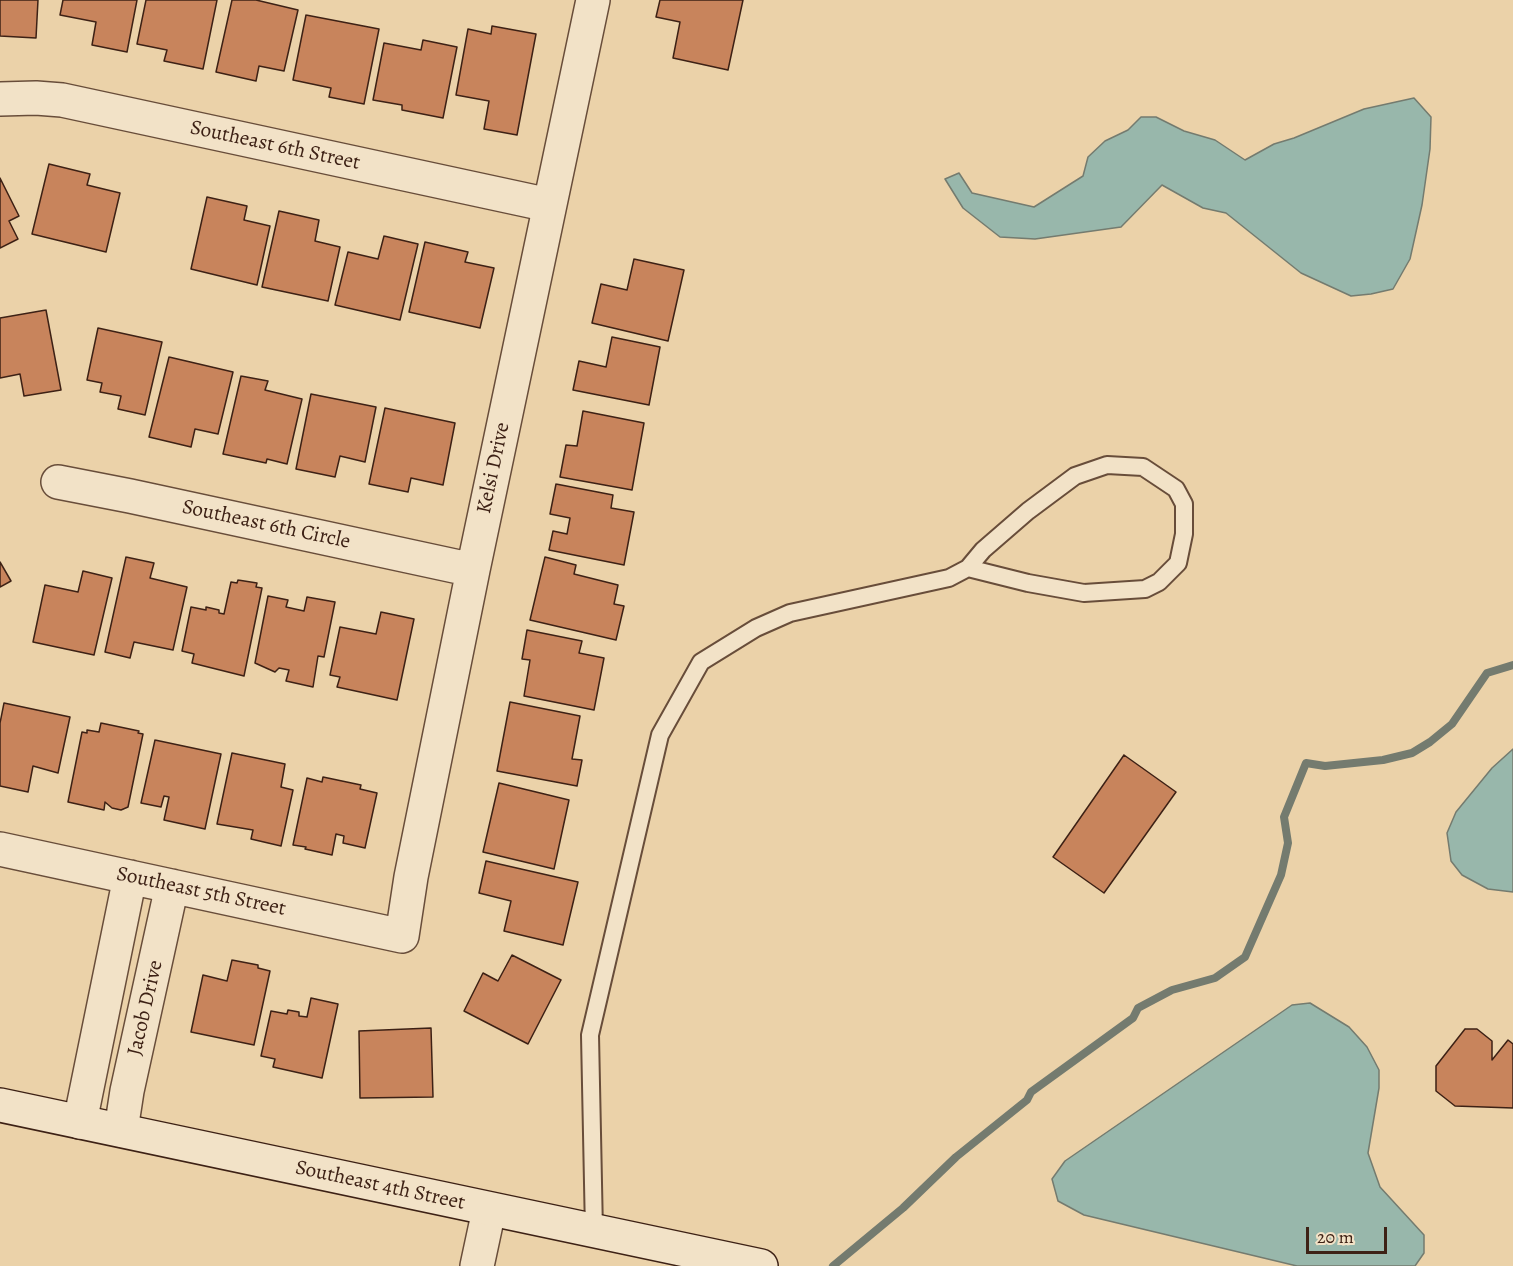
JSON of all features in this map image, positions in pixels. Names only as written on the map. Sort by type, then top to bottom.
[{"type":"street","name":"Kelsi Drive","points":[[402,936],[411,877],[473,570],[593,0]]},
{"type":"street","name":"Southeast 6th Street","points":[[0,99],[62,100],[549,205]]},
{"type":"street","name":"Southeast 6th Circle","points":[[58,482],[473,570]]},
{"type":"street","name":"Southeast 5th Street","points":[[0,849],[402,936]]},
{"type":"street","name":"Jacob Drive","points":[[80,1122],[130,877]]},
{"type":"street","name":"Jacob Drive","points":[[121,1130],[127,1091],[172,886]]},
{"type":"street","name":"Southeast 4th Street","points":[[0,1105],[761,1266]]},
{"type":"street","points":[[477,1266],[489,1210]]},
{"type":"lane","points":[[594,1232],[590,1035],[660,735],[701,662],[756,628],[789,613],[949,578],[968,568],[983,550],[1028,511],[1075,476],[1107,465],[1143,467],[1176,489],[1184,504],[1184,534],[1178,563],[1159,582],[1145,589],[1084,593],[1028,583],[968,568]]},
{"type":"shaded area","points":[[1414,98],[1431,117],[1430,149],[1422,205],[1410,259],[1393,289],[1371,294],[1351,296],[1301,273],[1226,213],[1203,208],[1162,185],[1121,227],[1035,239],[1000,237],[963,208],[945,179],[959,173],[972,193],[1034,207],[1083,176],[1088,157],[1105,141],[1128,130],[1141,117],[1156,117],[1184,131],[1215,140],[1245,160],[1274,144],[1364,109]]},
{"type":"shaded area","points":[[1513,749],[1513,892],[1488,889],[1462,875],[1451,861],[1447,833],[1456,812],[1492,768]]},
{"type":"shaded area","points":[[1310,1003],[1349,1027],[1367,1047],[1379,1070],[1379,1088],[1368,1153],[1380,1187],[1424,1235],[1424,1253],[1415,1266],[1297,1266],[1084,1215],[1058,1201],[1052,1179],[1065,1161],[1292,1005]]},
{"type":"building","points":[[0,0],[38,0],[36,38],[0,36]]},
{"type":"building","points":[[63,0],[137,0],[127,52],[92,45],[96,22],[60,15]]},
{"type":"building","points":[[146,0],[217,0],[203,69],[164,61],[167,50],[137,44]]},
{"type":"building","points":[[232,0],[256,0],[298,10],[284,71],[259,66],[256,81],[216,72]]},
{"type":"building","points":[[660,0],[743,0],[728,70],[673,58],[680,22],[656,17]]},
{"type":"building","points":[[306,15],[379,29],[364,104],[329,97],[331,88],[293,80]]},
{"type":"building","points":[[492,26],[536,34],[517,135],[484,129],[489,101],[456,95],[468,29],[491,34]]},
{"type":"building","points":[[423,40],[457,47],[443,118],[402,110],[402,105],[373,100],[384,43],[421,50]]},
{"type":"building","points":[[49,164],[90,174],[87,185],[120,193],[106,252],[32,234]]},
{"type":"building","points":[[0,178],[19,216],[9,221],[18,239],[0,248]]},
{"type":"building","points":[[207,197],[247,206],[244,220],[270,226],[257,285],[191,269]]},
{"type":"building","points":[[279,211],[319,220],[315,241],[340,247],[328,301],[262,287]]},
{"type":"building","points":[[384,236],[418,244],[400,320],[335,305],[348,252],[378,259]]},
{"type":"building","points":[[425,242],[468,252],[465,262],[494,268],[480,328],[409,312]]},
{"type":"building","points":[[634,259],[684,270],[668,341],[592,323],[601,284],[627,290]]},
{"type":"building","points":[[46,310],[61,390],[24,396],[20,374],[0,378],[0,318]]},
{"type":"building","points":[[98,328],[162,342],[145,415],[118,409],[121,396],[100,392],[102,383],[87,380]]},
{"type":"building","points":[[612,337],[660,347],[649,405],[573,390],[579,361],[606,367]]},
{"type":"building","points":[[169,357],[233,372],[218,434],[195,429],[191,447],[149,437]]},
{"type":"building","points":[[241,376],[268,381],[265,390],[302,399],[287,464],[267,459],[266,463],[223,454]]},
{"type":"building","points":[[311,394],[376,407],[365,462],[340,456],[335,477],[296,469]]},
{"type":"building","points":[[385,408],[455,423],[443,485],[411,478],[408,492],[369,484]]},
{"type":"building","points":[[583,411],[644,423],[632,490],[560,477],[566,445],[577,446]]},
{"type":"building","points":[[556,484],[613,495],[611,508],[634,512],[624,565],[549,550],[553,531],[567,534],[570,518],[550,514]]},
{"type":"building","points":[[126,557],[154,563],[150,578],[187,587],[173,650],[134,642],[130,658],[105,652]]},
{"type":"building","points":[[545,557],[576,565],[574,574],[618,585],[614,604],[624,606],[616,640],[530,620]]},
{"type":"building","points":[[0,562],[11,581],[0,587]]},
{"type":"building","points":[[83,571],[112,578],[94,655],[33,642],[45,585],[78,592]]},
{"type":"building","points":[[238,580],[257,583],[256,587],[262,588],[244,676],[192,663],[194,654],[182,651],[191,607],[206,610],[206,607],[219,610],[219,613],[224,614],[231,582],[237,583]]},
{"type":"building","points":[[268,596],[288,600],[286,607],[304,611],[307,597],[335,602],[324,657],[318,656],[313,687],[286,681],[289,670],[279,668],[275,672],[255,663]]},
{"type":"building","points":[[381,612],[414,619],[397,700],[337,687],[340,677],[330,675],[340,627],[376,634]]},
{"type":"building","points":[[527,630],[582,641],[579,653],[604,658],[594,710],[524,696],[530,660],[522,659]]},
{"type":"building","points":[[510,702],[580,716],[572,759],[582,760],[577,786],[497,771]]},
{"type":"building","points":[[4,703],[70,717],[58,773],[33,766],[28,792],[0,786],[0,723]]},
{"type":"building","points":[[101,723],[139,731],[138,733],[143,734],[128,807],[121,810],[112,808],[105,802],[104,810],[68,802],[82,732],[87,733],[87,730],[99,732]]},
{"type":"building","points":[[155,740],[221,754],[205,829],[164,820],[169,797],[164,796],[161,807],[141,803]]},
{"type":"building","points":[[232,753],[285,764],[281,787],[293,790],[281,846],[251,839],[253,830],[217,824]]},
{"type":"building","points":[[1124,755],[1176,792],[1104,893],[1053,857]]},
{"type":"building","points":[[323,777],[361,785],[360,789],[377,793],[365,848],[343,843],[344,836],[336,834],[332,855],[293,845],[307,778],[322,782]]},
{"type":"building","points":[[499,783],[569,800],[554,869],[483,852]]},
{"type":"building","points":[[486,861],[578,882],[563,945],[504,931],[511,901],[479,893]]},
{"type":"building","points":[[512,955],[561,980],[528,1044],[464,1011],[483,973],[498,981]]},
{"type":"building","points":[[232,960],[258,965],[258,968],[270,971],[254,1045],[191,1032],[203,975],[227,981]]},
{"type":"building","points":[[311,998],[338,1004],[322,1078],[273,1067],[275,1059],[261,1056],[271,1011],[287,1014],[288,1010],[299,1012],[299,1016],[307,1017]]},
{"type":"building","points":[[431,1028],[433,1097],[360,1098],[359,1031]]},
{"type":"building","points":[[1465,1029],[1477,1029],[1492,1041],[1492,1060],[1508,1040],[1513,1044],[1513,1108],[1455,1106],[1436,1091],[1436,1066]]},
{"type":"waterway","points":[[833,1266],[903,1208],[956,1157],[1027,1100],[1031,1092],[1133,1018],[1138,1008],[1172,990],[1215,978],[1245,957],[1281,875],[1288,843],[1284,817],[1306,763],[1325,766],[1383,760],[1412,753],[1452,724],[1487,673],[1513,665]]}]
